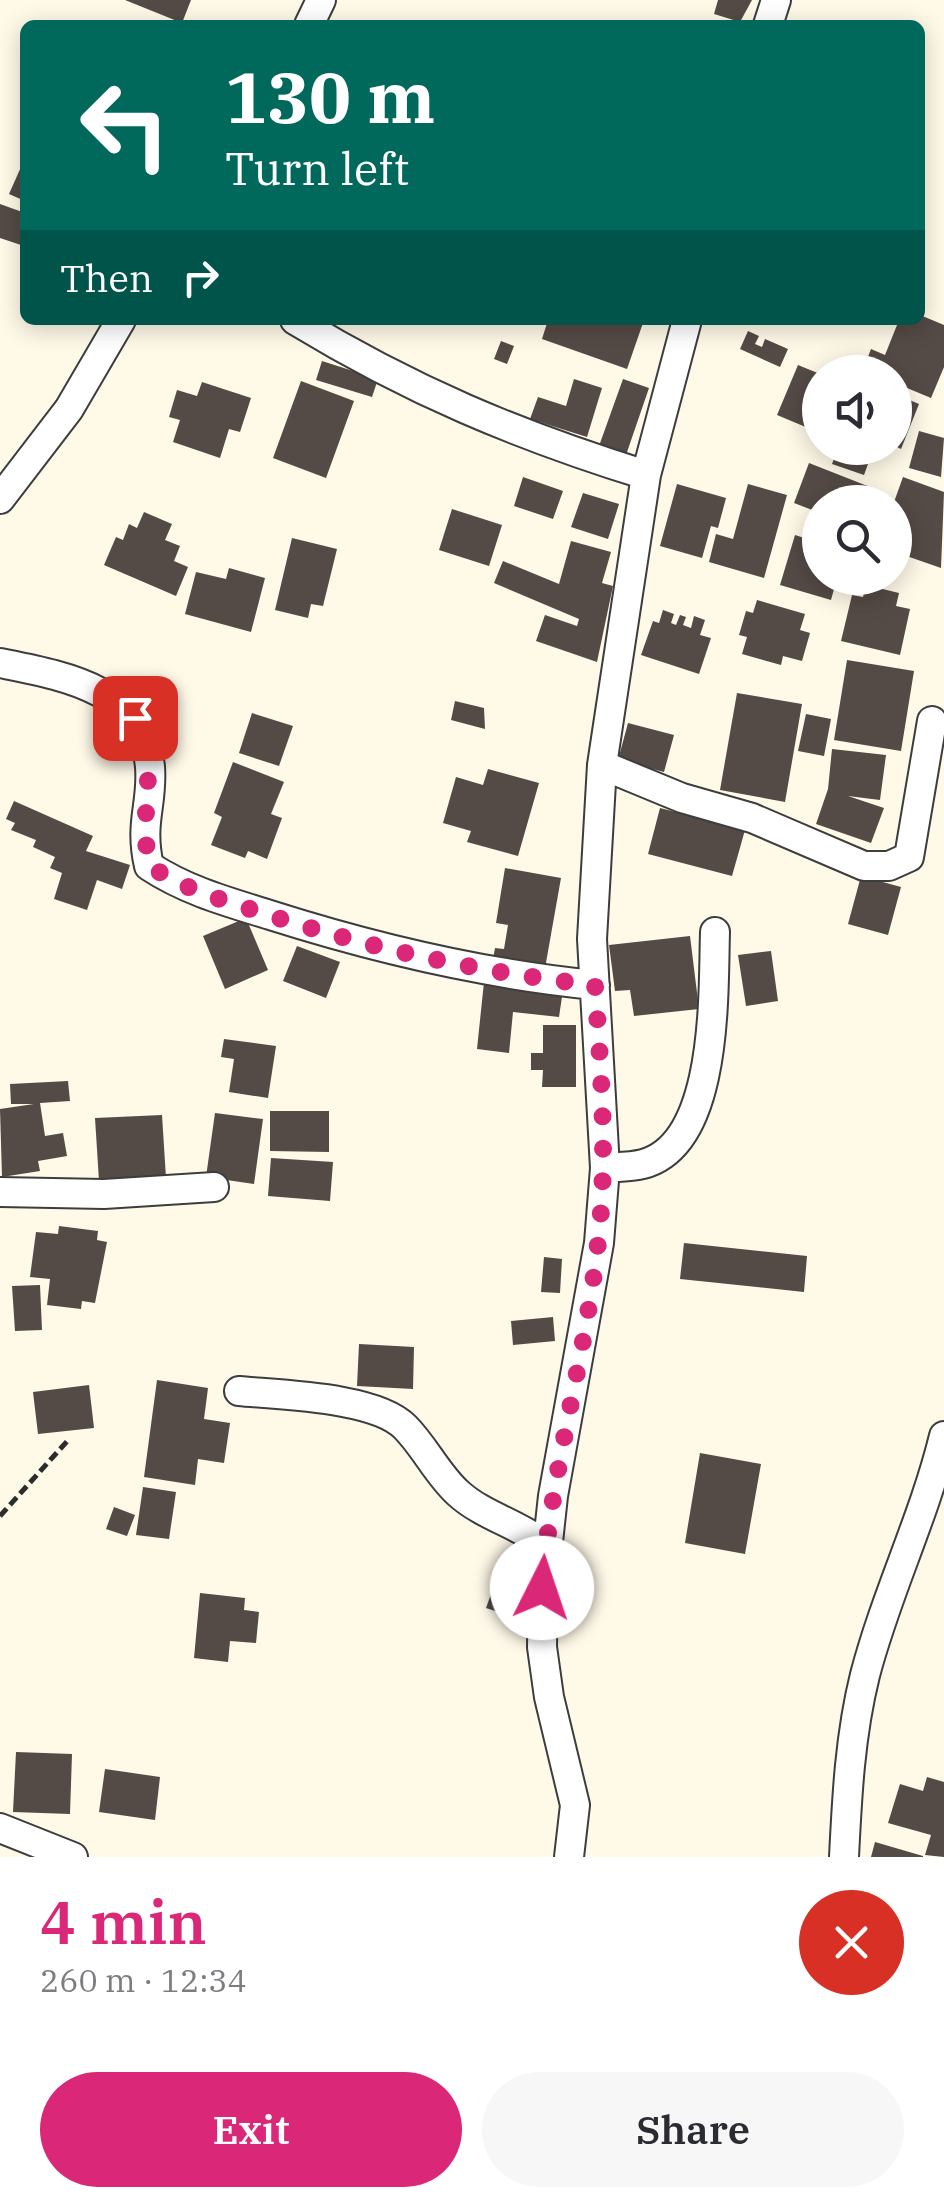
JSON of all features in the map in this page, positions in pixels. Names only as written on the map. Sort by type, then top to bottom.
[{"type":"street","points":[[0,499],[69,409],[119,325]]},
{"type":"street","points":[[303,325],[360,360],[458,408],[535,441],[646,474]]},
{"type":"street","points":[[569,1857],[576,1805],[549,1697],[542,1647],[545,1545],[584,1344],[604,1168],[592,939],[602,765],[646,474],[686,325]]},
{"type":"street","points":[[0,663],[53,674],[108,694],[135,718],[150,770],[142,835],[150,866],[178,885],[342,938],[447,964],[595,985]]},
{"type":"street","points":[[602,765],[682,798],[752,818],[864,866],[889,866],[909,857],[932,721]]},
{"type":"street","points":[[604,1168],[645,1164],[690,1120],[706,1082],[715,932]]},
{"type":"street","points":[[0,1192],[104,1194],[214,1186]]},
{"type":"street","points":[[240,1392],[317,1399],[398,1421],[461,1496],[526,1529],[545,1545]]},
{"type":"street","points":[[844,1857],[847,1786],[866,1673],[925,1511],[944,1436]]},
{"type":"street","points":[[0,1828],[73,1857]]},
{"type":"path","points":[[0,1516],[70,1438]]},
{"type":"building","points":[[125,0],[191,0],[183,20]]},
{"type":"building","points":[[718,0],[752,0],[741,20],[714,14]]},
{"type":"building","points":[[20,169],[20,199],[9,194]]},
{"type":"building","points":[[0,204],[20,211],[20,245],[0,238]]},
{"type":"building","points":[[925,317],[944,325],[944,367],[931,398],[912,390],[912,355],[885,355],[897,325],[925,325]]},
{"type":"building","points":[[546,325],[642,325],[627,369],[542,339]]},
{"type":"building","points":[[748,331],[759,336],[755,344],[762,347],[765,339],[788,349],[780,367],[740,349]]},
{"type":"building","points":[[501,341],[514,346],[507,364],[494,359]]},
{"type":"building","points":[[322,361],[378,379],[372,397],[316,380]]},
{"type":"building","points":[[798,365],[802,367],[802,425],[777,415]]},
{"type":"building","points":[[574,379],[602,388],[587,437],[530,419],[538,397],[566,406]]},
{"type":"building","points":[[623,379],[649,388],[626,455],[599,446]]},
{"type":"building","points":[[301,381],[354,401],[326,478],[273,458]]},
{"type":"building","points":[[202,382],[251,398],[240,432],[229,429],[220,458],[173,442],[180,420],[169,417],[177,390],[197,396]]},
{"type":"building","points":[[912,401],[919,404],[912,422]]},
{"type":"building","points":[[919,431],[944,438],[941,477],[909,468]]},
{"type":"building","points":[[808,465],[865,485],[802,485],[802,506],[794,503]]},
{"type":"building","points":[[835,465],[868,465],[864,475]]},
{"type":"building","points":[[523,477],[563,491],[553,519],[514,506]]},
{"type":"building","points":[[903,477],[944,492],[941,568],[912,558],[912,485],[900,485]]},
{"type":"building","points":[[677,484],[726,498],[718,528],[711,526],[702,558],[660,546]]},
{"type":"building","points":[[748,484],[787,495],[764,578],[709,562],[716,534],[733,539]]},
{"type":"building","points":[[583,493],[619,504],[608,539],[571,527]]},
{"type":"building","points":[[452,509],[502,525],[489,566],[439,550]]},
{"type":"building","points":[[144,512],[172,524],[165,540],[180,546],[174,561],[188,567],[176,596],[104,565],[116,537],[123,540],[129,524],[137,528]]},
{"type":"building","points":[[795,535],[802,537],[802,591],[780,585]]},
{"type":"building","points":[[292,538],[337,549],[323,606],[311,604],[308,618],[275,610]]},
{"type":"building","points":[[571,541],[611,552],[602,583],[613,586],[597,662],[536,641],[545,615],[577,626],[579,619],[494,583],[503,561],[559,584]]},
{"type":"building","points":[[229,568],[265,578],[251,632],[185,614],[196,572],[226,579]]},
{"type":"building","points":[[852,595],[899,595],[896,606],[910,609],[900,655],[841,641]]},
{"type":"building","points":[[757,600],[805,614],[800,630],[810,633],[802,661],[783,656],[781,665],[742,654],[747,637],[739,635],[746,611],[753,613]]},
{"type":"building","points":[[663,610],[674,614],[671,623],[676,625],[680,615],[686,617],[683,625],[691,628],[694,616],[705,620],[700,635],[711,638],[699,674],[641,655],[653,621],[659,623]]},
{"type":"building","points":[[847,660],[914,671],[901,751],[834,740]]},
{"type":"building","points":[[737,693],[802,704],[785,802],[720,790]]},
{"type":"building","points":[[455,701],[484,708],[485,729],[451,720]]},
{"type":"building","points":[[252,713],[293,726],[279,766],[239,753]]},
{"type":"building","points":[[806,714],[831,719],[824,756],[798,751]]},
{"type":"building","points":[[628,723],[674,735],[664,772],[618,760]]},
{"type":"building","points":[[832,749],[886,755],[880,800],[848,796],[884,808],[871,843],[816,824],[828,789]]},
{"type":"building","points":[[233,762],[284,782],[271,814],[282,818],[267,859],[248,851],[245,858],[211,845],[222,817],[214,813]]},
{"type":"building","points":[[488,769],[539,783],[518,856],[467,842],[471,831],[443,823],[456,777],[483,785]]},
{"type":"building","points":[[14,801],[93,836],[86,851],[130,865],[122,889],[97,880],[87,910],[54,899],[62,873],[50,868],[55,857],[33,847],[36,840],[11,830],[15,823],[6,819]]},
{"type":"building","points":[[660,808],[745,830],[732,876],[648,854]]},
{"type":"building","points":[[505,868],[561,878],[544,974],[492,965],[495,948],[504,949],[508,925],[496,923]]},
{"type":"building","points":[[861,876],[901,887],[888,935],[848,924]]},
{"type":"building","points":[[246,918],[268,970],[225,989],[203,936]]},
{"type":"building","points":[[690,936],[699,1009],[634,1016],[630,990],[615,991],[609,945]]},
{"type":"building","points":[[297,946],[340,962],[326,998],[283,981]]},
{"type":"building","points":[[771,951],[778,1001],[746,1006],[738,955]]},
{"type":"building","points":[[484,982],[563,990],[559,1017],[513,1012],[509,1053],[477,1049]]},
{"type":"building","points":[[543,1025],[576,1025],[576,1087],[542,1087],[543,1070],[531,1070],[531,1053],[543,1053]]},
{"type":"building","points":[[224,1039],[276,1046],[268,1098],[229,1092],[234,1059],[221,1057]]},
{"type":"building","points":[[68,1081],[70,1101],[40,1103],[45,1136],[63,1133],[67,1156],[38,1161],[40,1171],[2,1177],[0,1109],[34,1104],[11,1104],[10,1084]]},
{"type":"building","points":[[270,1111],[329,1111],[329,1152],[270,1151]]},
{"type":"building","points":[[215,1113],[263,1119],[254,1184],[206,1177]]},
{"type":"building","points":[[162,1115],[166,1178],[99,1181],[95,1118]]},
{"type":"building","points":[[271,1158],[333,1162],[330,1201],[268,1196]]},
{"type":"building","points":[[59,1226],[98,1231],[97,1240],[107,1242],[95,1303],[82,1301],[81,1309],[47,1305],[50,1279],[30,1277],[36,1232],[58,1234]]},
{"type":"building","points":[[684,1243],[807,1256],[804,1292],[680,1279]]},
{"type":"building","points":[[544,1257],[562,1259],[560,1293],[541,1292]]},
{"type":"building","points":[[40,1285],[42,1330],[15,1331],[12,1286]]},
{"type":"building","points":[[553,1317],[555,1341],[513,1345],[511,1321]]},
{"type":"building","points":[[359,1344],[414,1347],[413,1389],[357,1386]]},
{"type":"building","points":[[157,1380],[208,1388],[204,1419],[230,1423],[224,1463],[198,1459],[195,1485],[144,1477]]},
{"type":"building","points":[[89,1385],[94,1428],[38,1434],[33,1392]]},
{"type":"building","points":[[700,1453],[761,1464],[745,1554],[685,1543]]},
{"type":"building","points":[[143,1487],[176,1492],[169,1539],[136,1535]]},
{"type":"building","points":[[114,1507],[135,1515],[127,1536],[106,1529]]},
{"type":"building","points":[[495,1583],[536,1598],[528,1622],[486,1608]]},
{"type":"building","points":[[200,1593],[245,1598],[244,1610],[259,1612],[256,1643],[230,1641],[228,1662],[194,1658]]},
{"type":"building","points":[[16,1752],[72,1754],[70,1814],[13,1812]]},
{"type":"building","points":[[105,1769],[160,1777],[155,1820],[99,1812]]},
{"type":"building","points":[[927,1777],[944,1782],[944,1857],[925,1855],[931,1835],[888,1823],[900,1784],[923,1791]]},
{"type":"building","points":[[875,1842],[923,1856],[923,1857],[871,1857]]},
{"type":"route","points":[[135,718],[143,734],[150,770],[142,835],[150,866],[178,885],[342,938],[447,964],[595,985],[604,1168],[598,1243],[584,1344],[549,1520],[542,1588]]}]
